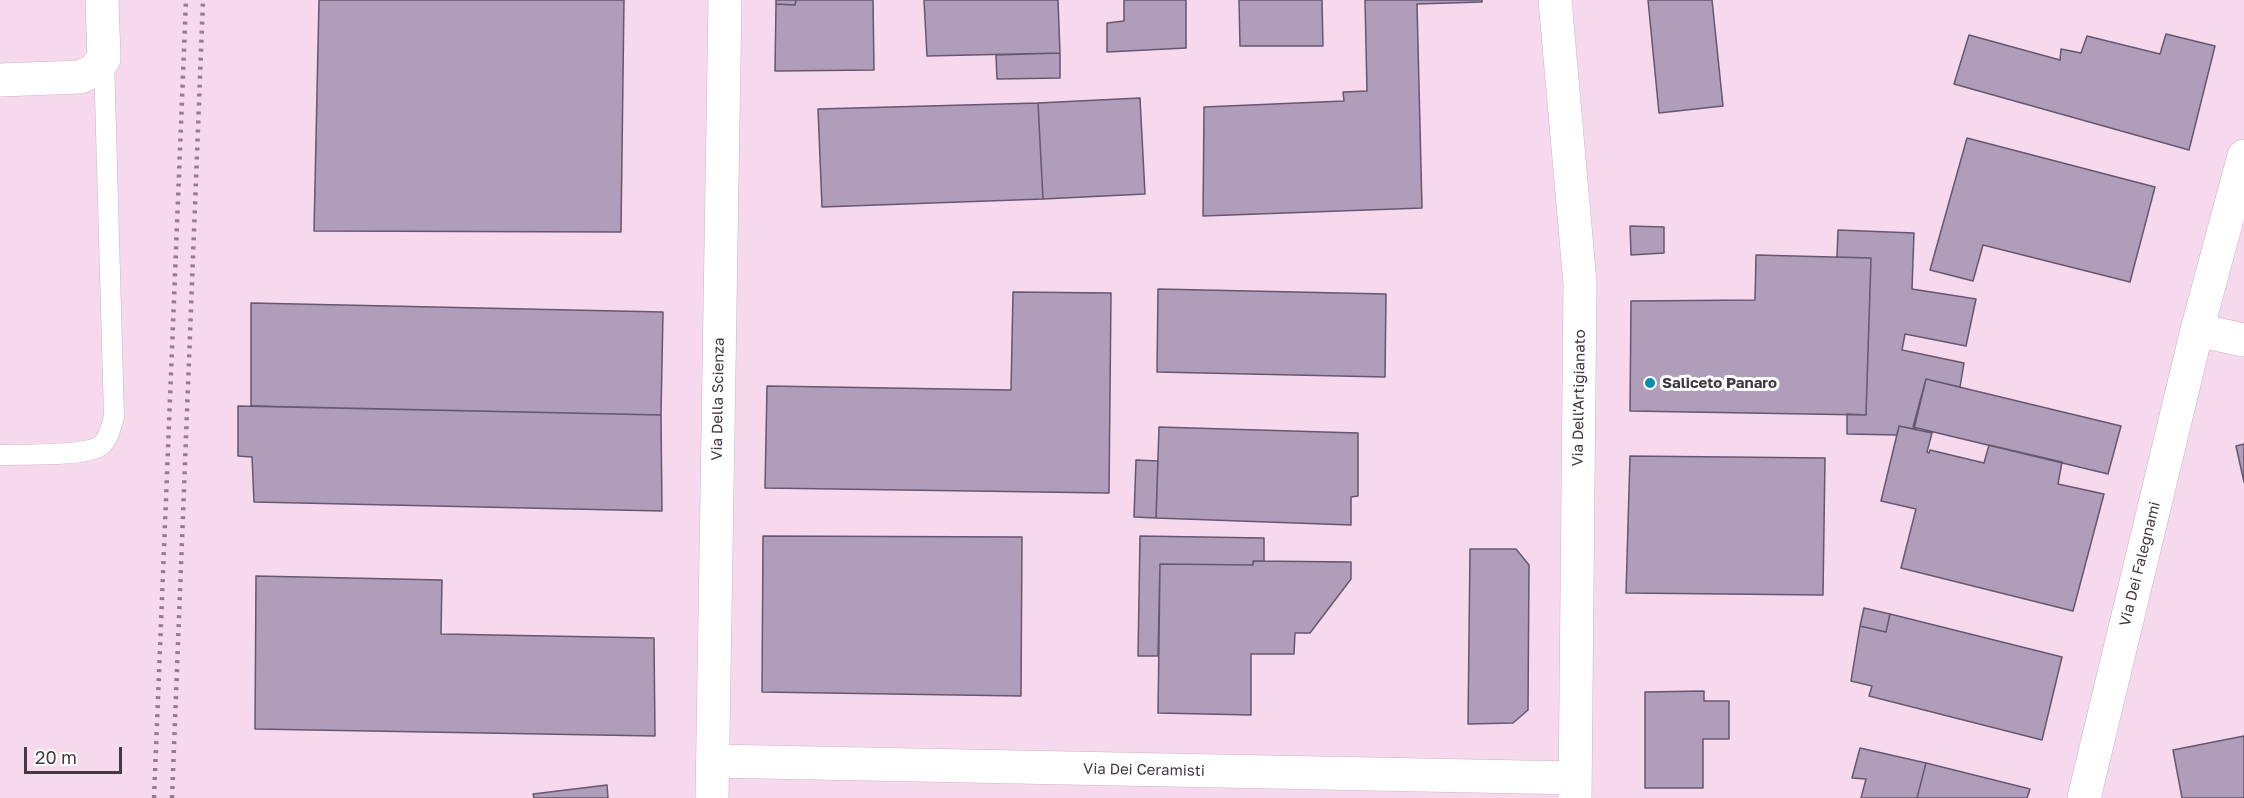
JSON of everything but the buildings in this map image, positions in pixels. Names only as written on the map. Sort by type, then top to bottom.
[{"type":"street","points":[[0,80],[80,77],[93,71],[104,59],[102,0]]},
{"type":"street","name":"Via Della Scienza","points":[[712,798],[725,0]]},
{"type":"street","name":"Via Dell'Artigianato","points":[[1555,0],[1580,282],[1575,788]]},
{"type":"street","name":"Via Dei Falegnami","points":[[2084,798],[2197,330],[2244,156]]},
{"type":"street","points":[[2197,330],[2244,340]]},
{"type":"street","name":"Via Dei Ceramisti","points":[[713,761],[1575,788]]},
{"type":"lane","points":[[0,455],[83,452],[100,446],[109,435],[114,417],[104,59]]},
{"type":"railway","points":[[154,798],[186,0]]},
{"type":"railway","points":[[172,798],[203,0]]},
{"type":"place","name":"Saliceto Panaro","points":[[1650,383]]}]
